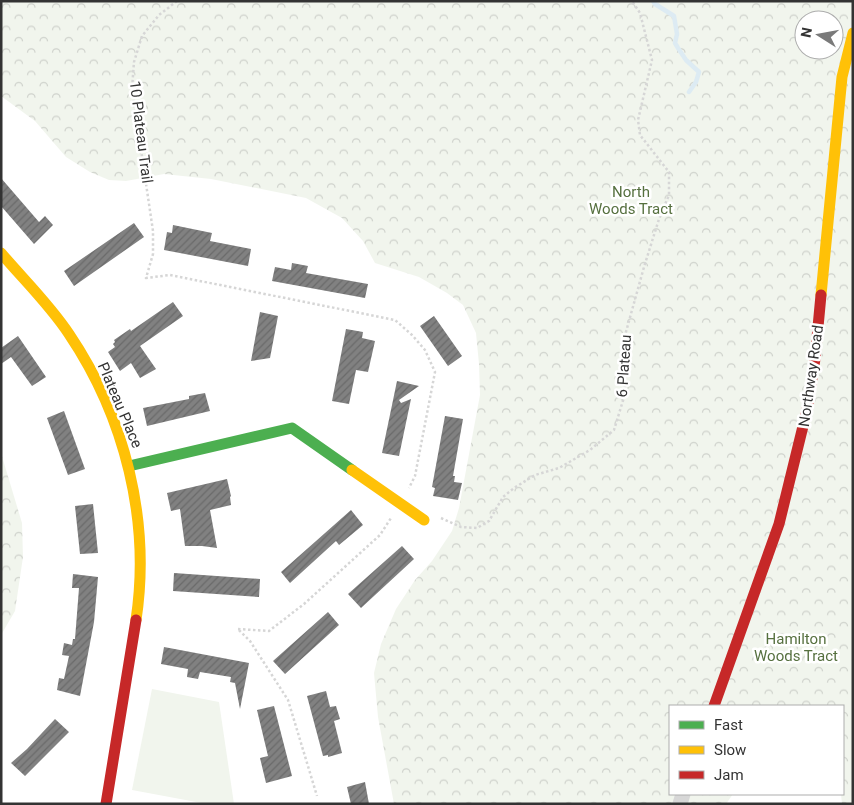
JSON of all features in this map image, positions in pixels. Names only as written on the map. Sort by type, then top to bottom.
[{"type":"street","name":"Northway Road","points":[[714,705],[779,524],[807,410],[826,258],[842,77],[853,33]]},
{"type":"street","name":"Plateau Place","points":[[1,253],[48,307],[80,351],[107,404],[129,466],[140,530],[140,588],[106,804]]},
{"type":"street","points":[[129,466],[292,428],[424,520]]},
{"type":"path","name":"10 Plateau Trail","points":[[177,1],[159,15],[142,36],[134,62],[132,89],[153,231],[153,254],[146,278],[170,276],[395,320],[425,350],[435,372],[415,476],[401,503]]},
{"type":"path","name":"6 Plateau","points":[[424,520],[432,514],[461,527],[477,528],[490,521],[503,497],[514,488],[534,475],[558,468],[590,450],[614,430],[625,394],[624,339],[659,219],[669,195],[669,172],[640,135],[638,120],[652,60],[640,13],[632,1]]},
{"type":"path","points":[[317,796],[288,700],[250,641],[238,629],[269,631],[304,604],[380,535],[401,503]]},
{"type":"green space","name":"North Woods Tract","points":[[1,1],[853,1],[853,804],[842,804],[841,795],[844,795],[844,705],[669,705],[669,795],[732,795],[726,804],[394,804],[378,717],[374,673],[381,644],[396,609],[452,531],[459,508],[480,395],[476,333],[463,305],[447,293],[419,277],[375,263],[363,241],[342,218],[306,198],[211,179],[164,174],[126,181],[109,180],[90,172],[66,157],[35,121],[1,96]]},
{"type":"green space","points":[[1,453],[22,523],[23,557],[15,611],[1,635]]},
{"type":"green space","points":[[152,689],[219,702],[234,804],[207,804],[132,790]]},
{"type":"building","points":[[1,178],[39,222],[45,216],[53,225],[34,244],[1,206]]},
{"type":"building","points":[[134,223],[144,237],[74,286],[64,271]]},
{"type":"building","points":[[173,225],[212,233],[210,241],[251,249],[248,266],[164,250],[167,232],[172,233]]},
{"type":"building","points":[[292,263],[308,266],[306,273],[368,284],[365,298],[272,281],[275,267],[291,270]]},
{"type":"building","points":[[173,302],[183,316],[140,346],[156,369],[140,378],[131,363],[120,371],[108,352],[115,347],[113,344],[114,340],[130,329],[131,331]]},
{"type":"building","points":[[260,312],[278,316],[270,358],[251,361]]},
{"type":"building","points":[[434,316],[462,356],[448,366],[420,326]]},
{"type":"building","points":[[346,329],[363,332],[362,338],[375,341],[368,372],[356,370],[349,404],[332,401]]},
{"type":"building","points":[[18,336],[46,377],[32,386],[11,357],[1,364],[1,348]]},
{"type":"building","points":[[397,381],[419,386],[399,400],[401,403],[411,399],[399,456],[382,453]]},
{"type":"building","points":[[205,393],[210,411],[147,426],[143,408],[189,399],[189,396]]},
{"type":"building","points":[[64,411],[85,469],[68,475],[47,418]]},
{"type":"building","points":[[445,416],[463,419],[453,476],[455,476],[454,482],[462,483],[458,500],[433,496],[435,488],[432,487]]},
{"type":"building","points":[[227,479],[231,505],[210,510],[217,548],[185,546],[180,509],[171,511],[167,493]]},
{"type":"building","points":[[93,504],[98,553],[80,554],[75,506]]},
{"type":"building","points":[[351,510],[363,525],[339,545],[336,541],[290,583],[281,572]]},
{"type":"building","points":[[402,546],[414,559],[361,608],[348,594]]},
{"type":"building","points":[[174,573],[260,579],[259,597],[173,591]]},
{"type":"building","points":[[73,574],[98,577],[94,622],[80,696],[57,690],[59,678],[64,679],[69,656],[62,655],[64,643],[72,645],[73,639],[75,639],[79,588],[72,588]]},
{"type":"building","points":[[328,612],[339,625],[285,674],[273,661]]},
{"type":"building","points":[[164,647],[249,663],[240,709],[235,683],[230,682],[231,677],[200,672],[198,679],[187,677],[188,669],[161,664]]},
{"type":"building","points":[[326,691],[330,707],[336,706],[340,719],[334,721],[342,753],[328,757],[328,755],[323,756],[307,696]]},
{"type":"building","points":[[274,706],[292,776],[266,783],[260,758],[268,756],[257,710]]},
{"type":"building","points":[[55,719],[69,732],[25,776],[11,763]]},
{"type":"building","points":[[365,782],[369,804],[351,804],[347,787]]},
{"type":"waterway","points":[[653,1],[674,16],[677,34],[675,43],[686,60],[699,72],[696,82],[689,92]]},
{"type":"traffic: fast","points":[[129,466],[292,428],[352,470]]},
{"type":"traffic: slow","points":[[821,295],[842,77],[853,33]]},
{"type":"traffic: slow","points":[[1,253],[62,323],[89,366],[119,435],[129,471],[140,545],[140,583],[136,620]]},
{"type":"traffic: slow","points":[[352,470],[424,520]]},
{"type":"traffic: jam","points":[[714,705],[779,524],[807,410],[815,359],[821,295]]},
{"type":"traffic: jam","points":[[106,804],[136,620]]},
{"type":"park label","name":"Hamilton Woods Tract","points":[[796,648]]}]
